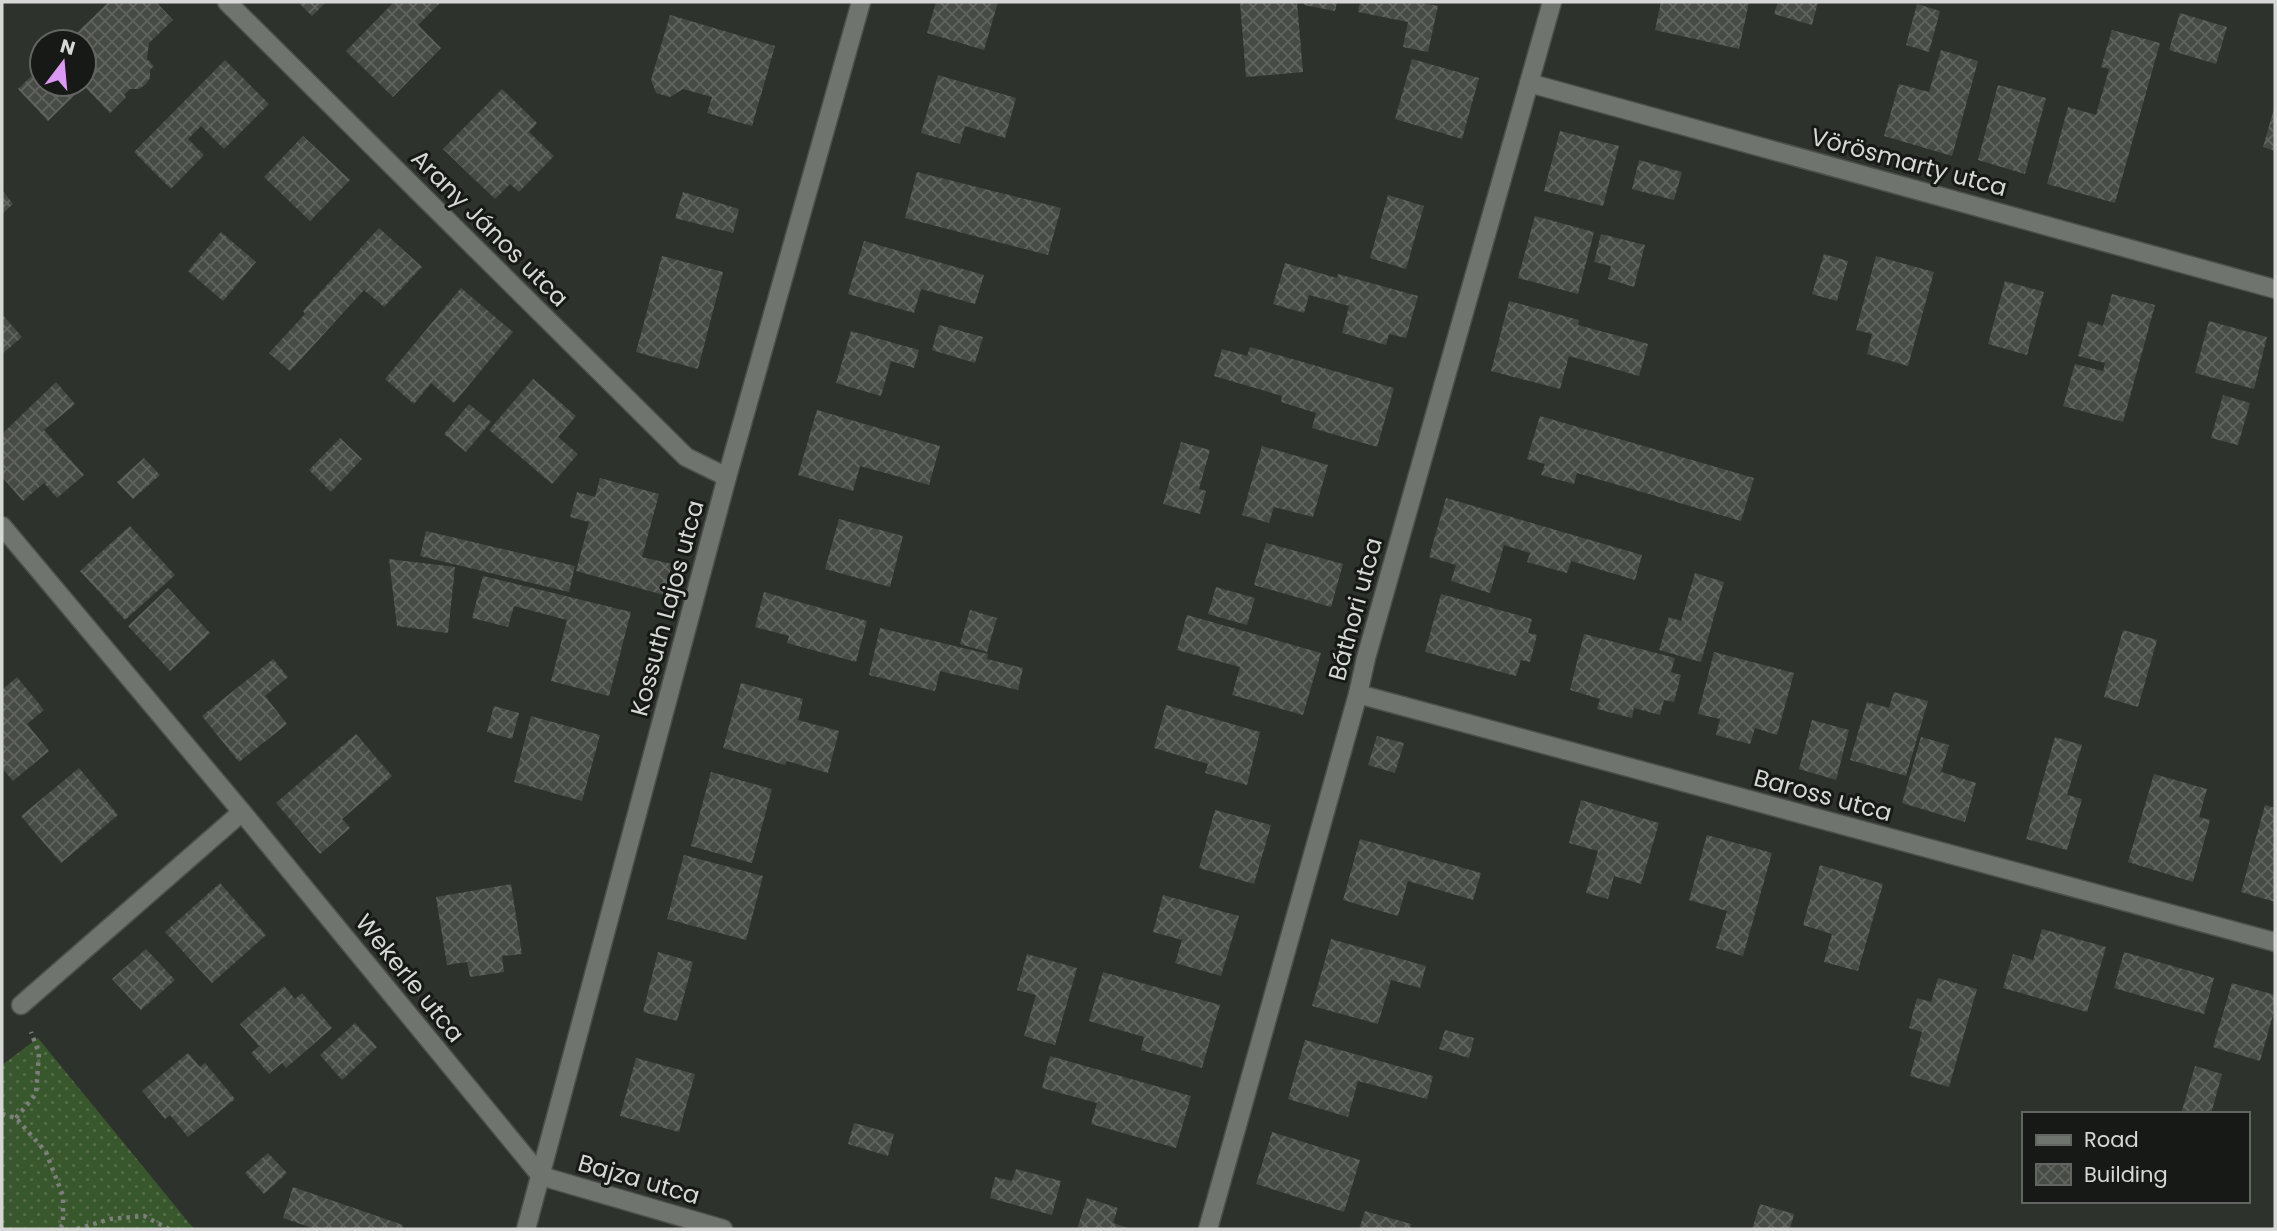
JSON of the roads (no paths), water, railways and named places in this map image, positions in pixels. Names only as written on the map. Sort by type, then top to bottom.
[{"type":"street","name":"Arany János utca","points":[[227,2],[686,457],[727,477]]},
{"type":"street","name":"Kossuth Lajos utca","points":[[526,1229],[727,477],[861,2]]},
{"type":"street","name":"Báthori utca","points":[[1208,1229],[1552,2]]},
{"type":"street","name":"Vörösmarty utca","points":[[1529,83],[2275,289]]},
{"type":"street","name":"Wekerle utca","points":[[2,526],[242,812],[541,1176]]},
{"type":"street","name":"Baross utca","points":[[1358,694],[2275,942]]},
{"type":"street","points":[[21,1005],[242,812]]},
{"type":"street","name":"Bajza utca","points":[[541,1176],[723,1229]]}]
